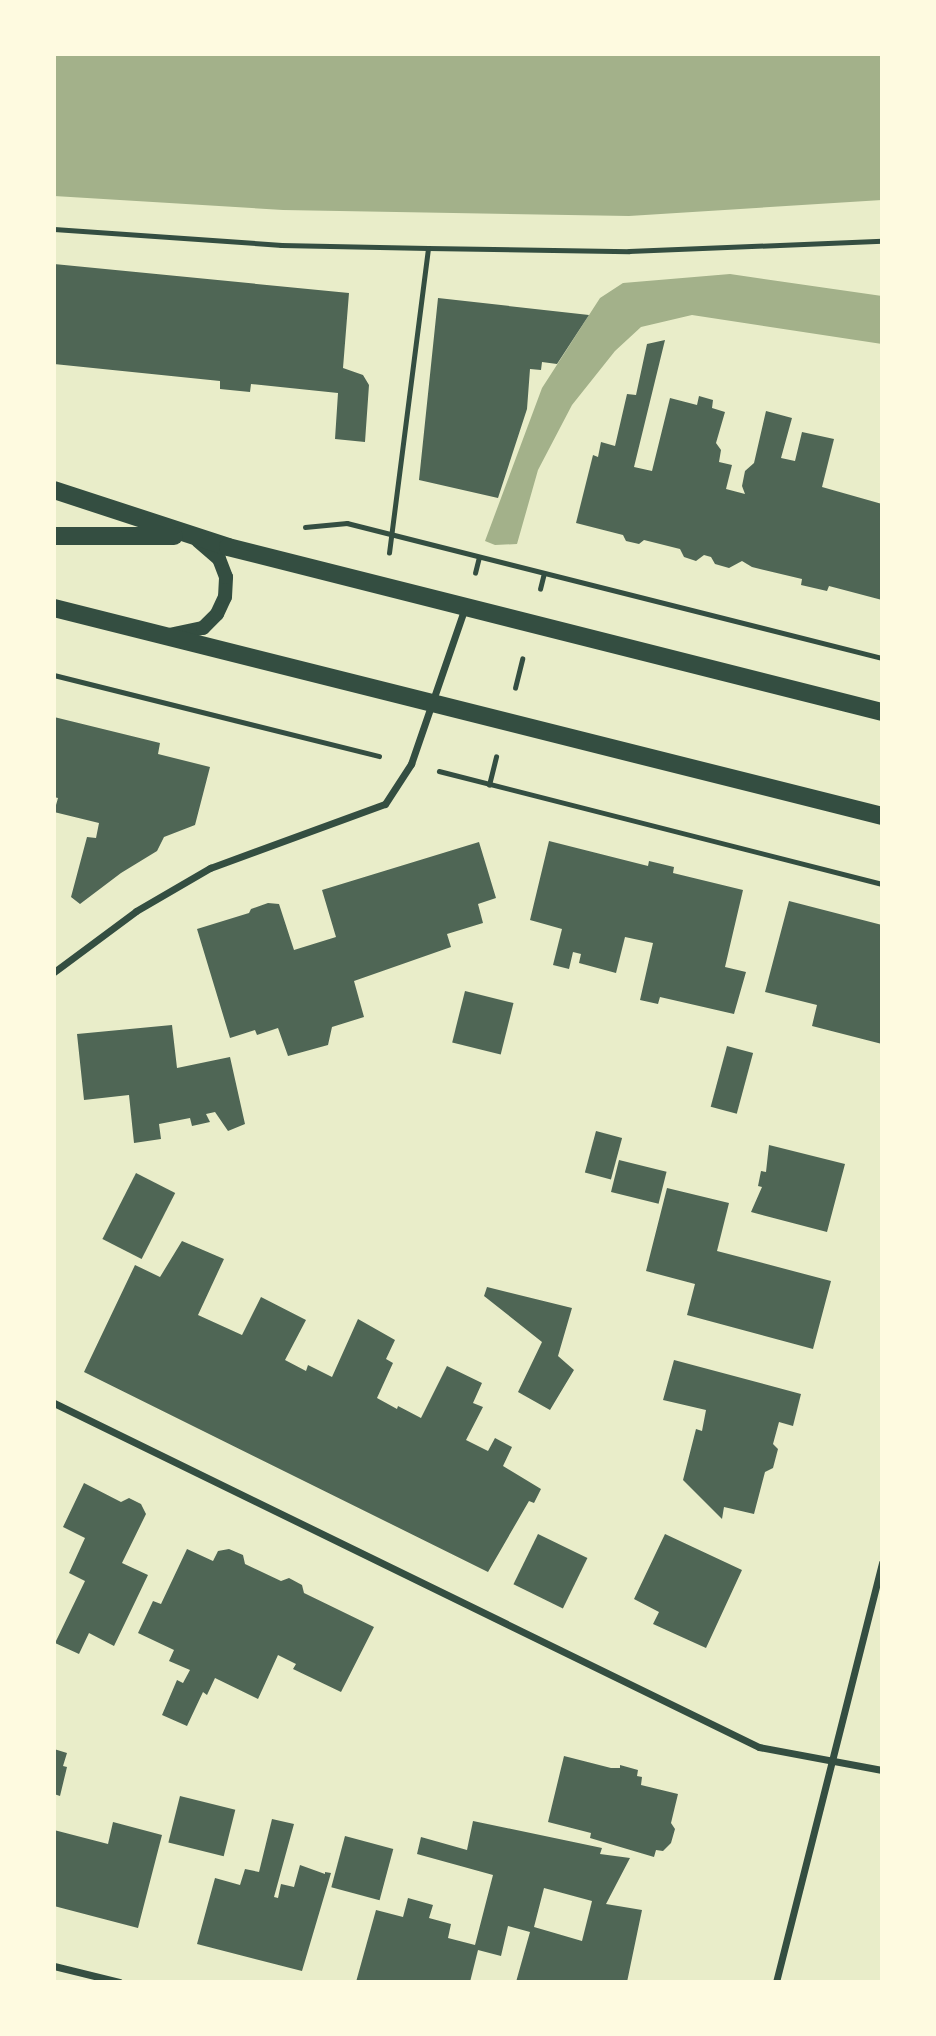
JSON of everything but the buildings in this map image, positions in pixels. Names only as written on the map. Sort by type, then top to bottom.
[{"type":"main road","points":[[54,490],[188,537],[206,545],[219,559],[226,577],[225,597],[217,614],[203,628],[184,634],[164,635]]},
{"type":"main road","points":[[54,536],[188,537],[882,712]]},
{"type":"main road","points":[[54,608],[882,816]]},
{"type":"street","points":[[54,972],[135,911],[210,868],[385,804],[411,764],[465,606]]},
{"type":"street","points":[[54,1404],[759,1747],[882,1770]]},
{"type":"street","points":[[776,1982],[882,1562]]},
{"type":"street","points":[[54,1965],[119,1982]]},
{"type":"path","points":[[54,229],[281,245],[629,251],[882,241]]},
{"type":"path","points":[[385,587],[428,248]]},
{"type":"path","points":[[294,527],[347,523],[882,658]]},
{"type":"path","points":[[489,785],[544,573]]},
{"type":"path","points":[[54,675],[882,884]]},
{"type":"shaded area","points":[[54,54],[882,54],[882,200],[629,216],[283,210],[54,196]]},
{"type":"shaded area","points":[[730,274],[882,296],[882,344],[692,315],[641,327],[615,351],[572,405],[538,470],[517,544],[495,545],[485,541],[542,388],[600,298],[623,283]]}]
